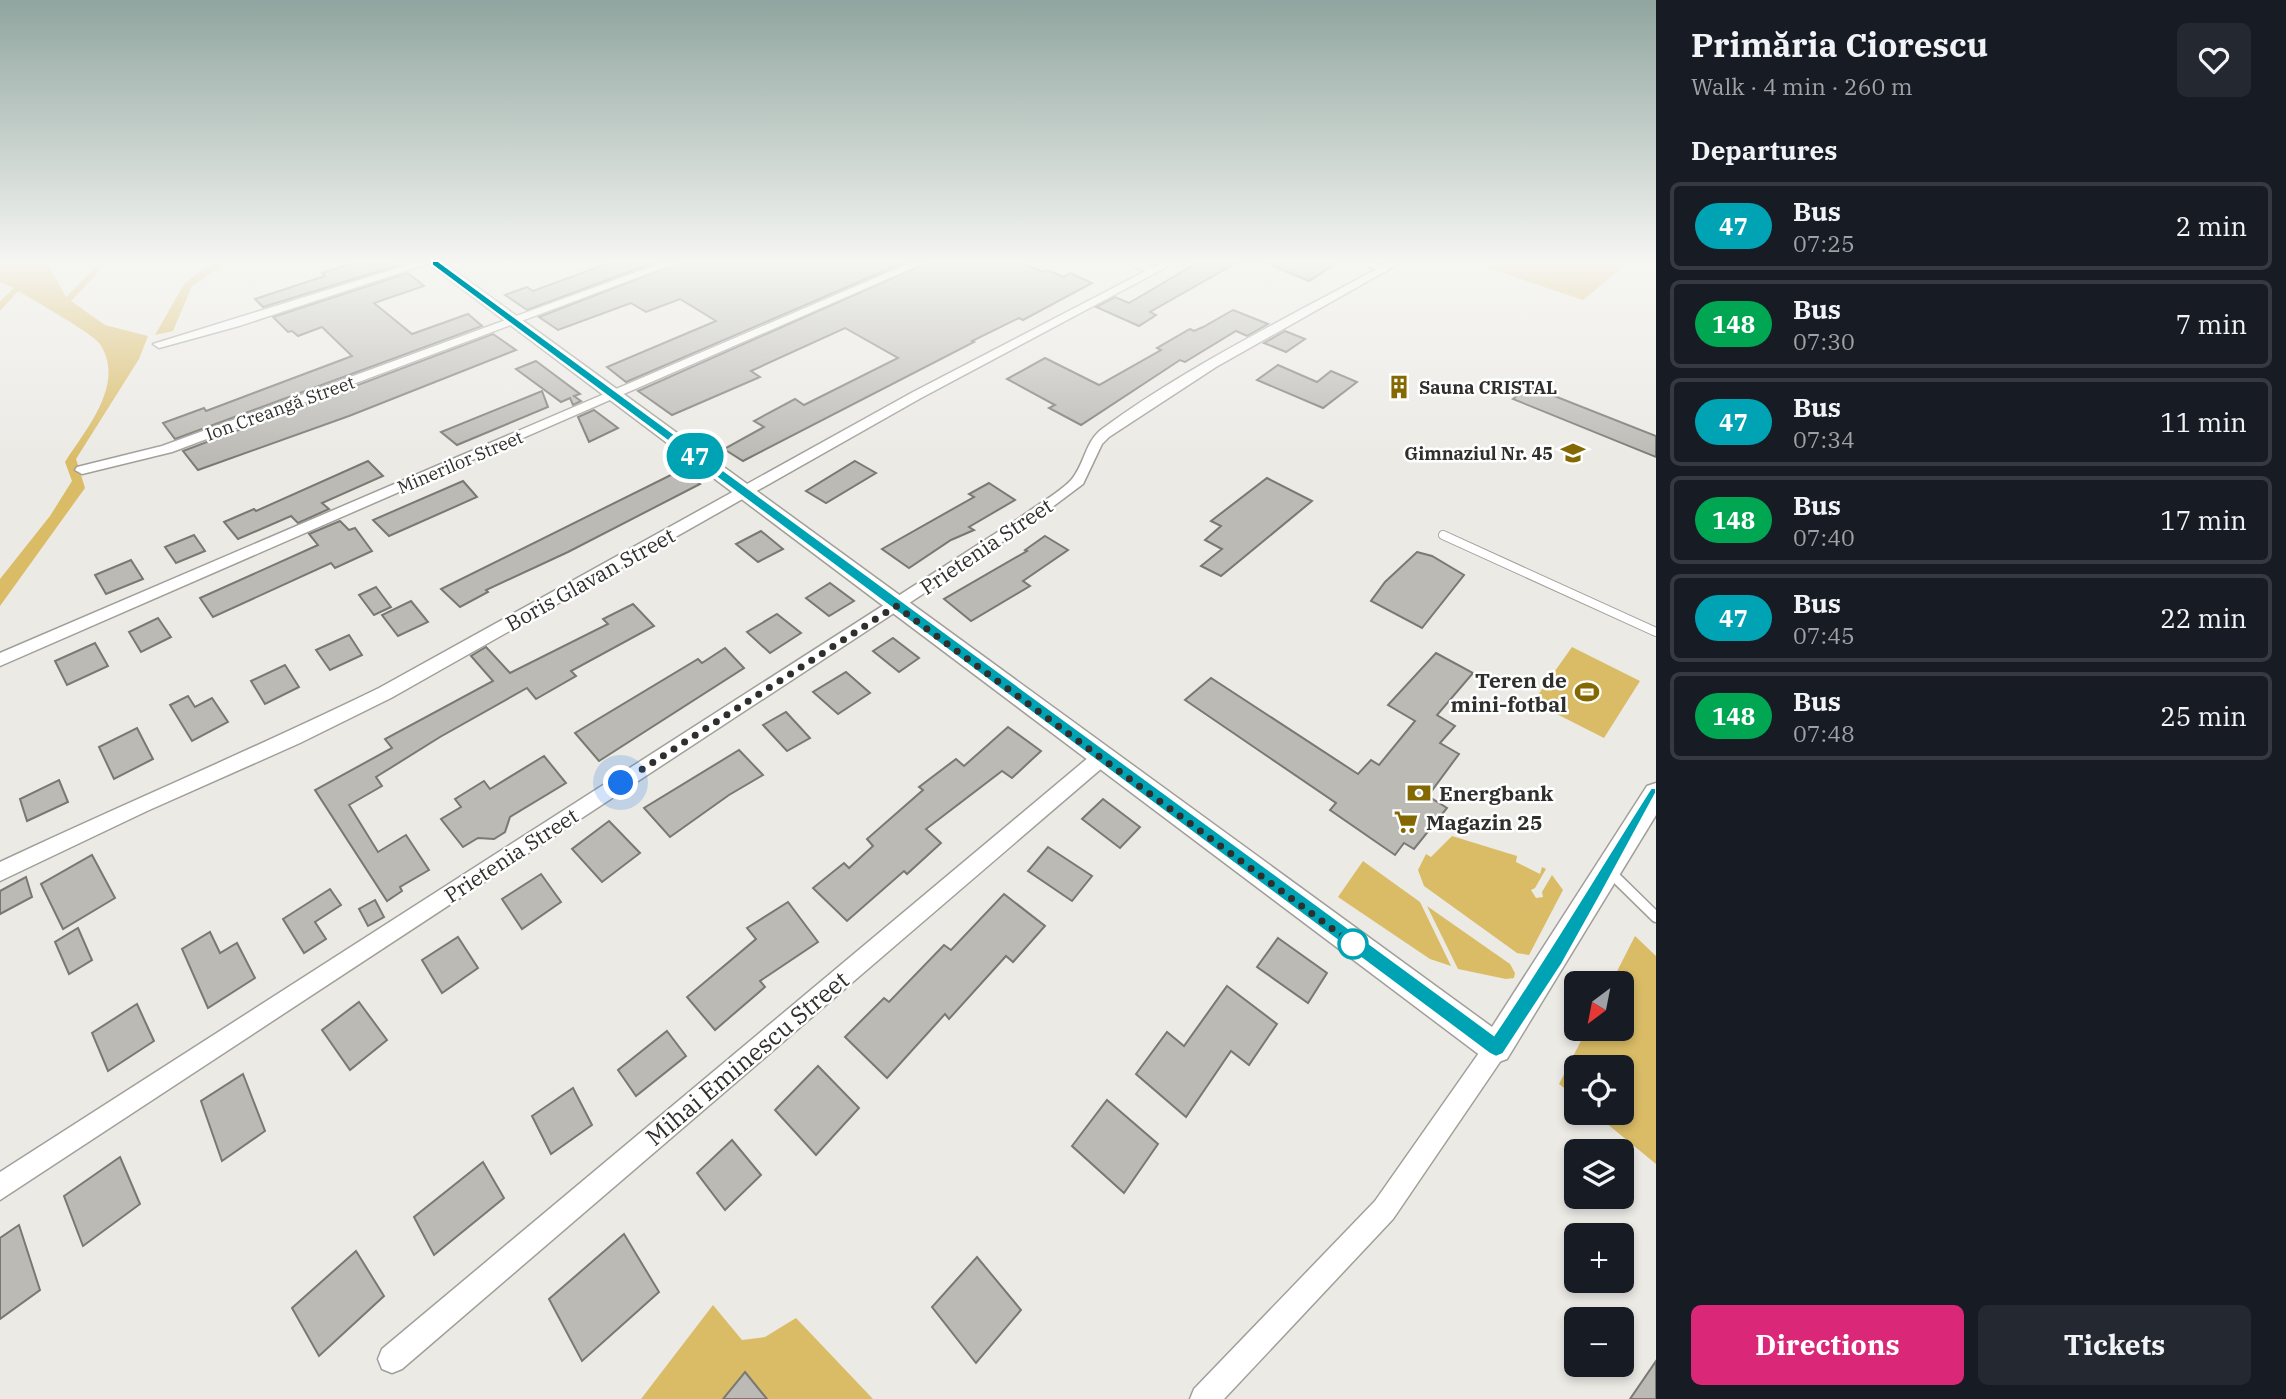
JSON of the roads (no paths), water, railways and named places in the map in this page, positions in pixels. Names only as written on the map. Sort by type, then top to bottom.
[{"type":"street","points":[[159,344],[219,328]]},
{"type":"street","name":"Ion Creangă Street","points":[[82,470],[167,449],[497,328]]},
{"type":"street","points":[[523,328],[1496,1048]]},
{"type":"street","name":"Minerilor Street","points":[[0,660],[768,328]]},
{"type":"street","name":"Boris Glavan Street","points":[[0,872],[140,805],[294,738],[385,693],[745,494],[917,395],[1044,328]]},
{"type":"street","name":"Prietenia Street","points":[[0,1187],[896,606],[1066,492],[1084,472],[1104,434],[1143,407],[1273,328]]},
{"type":"street","name":"Mihai Eminescu Street","points":[[392,1359],[1102,757]]},
{"type":"street","points":[[1204,1399],[1384,1210],[1556,958],[1656,793]]},
{"type":"lane","points":[[1443,535],[1656,632]]},
{"type":"lane","points":[[1608,871],[1656,917]]},
{"type":"place","name":"Sauna CRISTAL","points":[[1399,387]]},
{"type":"place","name":"Gimnaziul Nr. 45","points":[[1573,453]]},
{"type":"place","name":"Teren de mini-fotbal","points":[[1587,692]]},
{"type":"place","name":"Energbank","points":[[1419,793]]},
{"type":"place","name":"Magazin 25","points":[[1406,822]]}]
